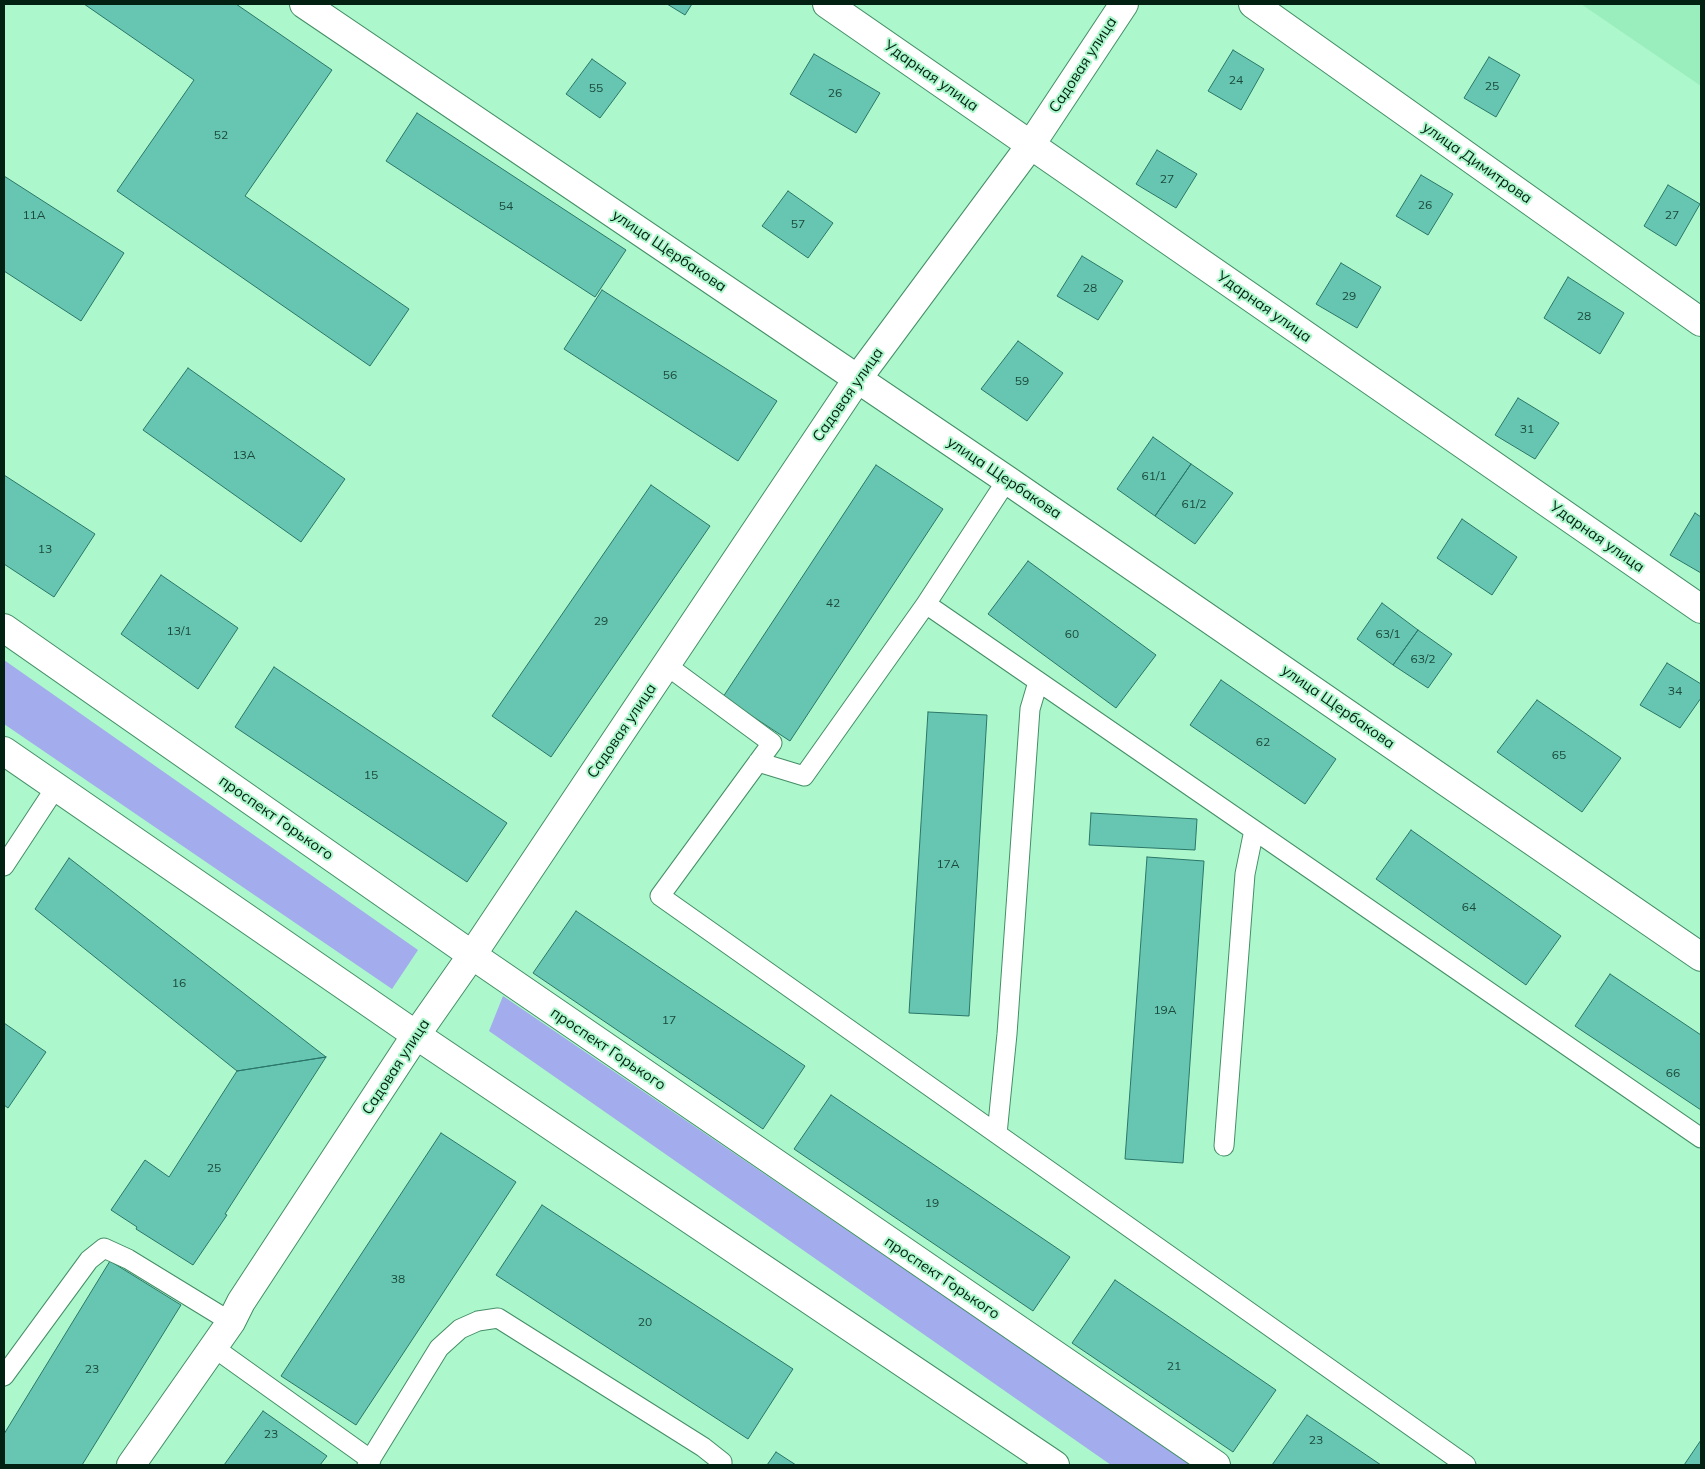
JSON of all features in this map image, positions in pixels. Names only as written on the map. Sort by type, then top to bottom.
[{"type":"street","name":"улица Щербакова","points":[[304,4],[858,378],[1701,957]]},
{"type":"street","name":"Ударная улица","points":[[827,4],[1701,609]]},
{"type":"street","name":"Садовая улица","points":[[131,1465],[231,1322],[241,1302],[416,1035],[472,955],[858,378],[1030,146],[1124,4]]},
{"type":"street","name":"улица Димитрова","points":[[1253,4],[1701,322]]},
{"type":"street","name":"проспект Горького","points":[[4,628],[472,955],[1216,1465]]},
{"type":"street","points":[[4,752],[416,1035],[1055,1465]]},
{"type":"lane","points":[[758,762],[804,776],[926,604],[1007,480]]},
{"type":"lane","points":[[926,604],[1701,1138]]},
{"type":"lane","points":[[666,664],[772,743],[660,896],[1466,1465]]},
{"type":"lane","points":[[997,1134],[1007,1034],[1030,709],[1038,682]]},
{"type":"lane","points":[[4,866],[56,787]]},
{"type":"lane","points":[[1224,1146],[1245,874],[1254,830]]},
{"type":"lane","points":[[4,1376],[89,1260],[104,1248],[128,1259],[231,1322]]},
{"type":"lane","points":[[213,1347],[369,1462],[439,1348],[460,1329],[478,1321],[498,1318],[703,1447],[722,1462],[722,1465]]},
{"type":"shaded area","points":[[1581,4],[1701,4],[1701,86]]},
{"type":"shaded area","points":[[4,660],[418,950],[392,989],[4,724]]},
{"type":"shaded area","points":[[503,996],[1192,1465],[1111,1465],[489,1031]]},
{"type":"building","points":[[84,4],[236,4],[332,70],[245,196],[409,309],[370,366],[117,191],[194,80]]},
{"type":"building","points":[[667,4],[692,4],[685,15]]},
{"type":"building","points":[[1233,50],[1264,69],[1241,110],[1208,91]]},
{"type":"building","points":[[814,54],[880,93],[856,133],[790,94]]},
{"type":"building","points":[[1489,57],[1520,75],[1496,117],[1464,98]]},
{"type":"building","points":[[592,59],[626,83],[600,118],[566,94]]},
{"type":"building","points":[[417,113],[626,250],[595,297],[386,161]]},
{"type":"building","points":[[1157,150],[1197,174],[1176,208],[1136,184]]},
{"type":"building","points":[[1421,175],[1453,194],[1428,235],[1396,216]]},
{"type":"building","points":[[4,176],[124,253],[81,321],[4,271]]},
{"type":"building","points":[[1668,185],[1700,204],[1676,246],[1644,226]]},
{"type":"building","points":[[788,191],[833,223],[808,258],[762,226]]},
{"type":"building","points":[[1082,256],[1123,281],[1098,320],[1057,296]]},
{"type":"building","points":[[1341,263],[1381,287],[1357,328],[1316,304]]},
{"type":"building","points":[[1568,277],[1624,313],[1600,354],[1544,318]]},
{"type":"building","points":[[602,290],[777,401],[738,461],[564,349]]},
{"type":"building","points":[[1018,341],[1063,373],[1027,421],[981,389]]},
{"type":"building","points":[[188,368],[345,479],[301,542],[143,430]]},
{"type":"building","points":[[1518,398],[1559,423],[1535,459],[1495,435]]},
{"type":"building","points":[[1153,437],[1191,464],[1155,516],[1117,489]]},
{"type":"building","points":[[1191,464],[1233,493],[1195,544],[1155,516]]},
{"type":"building","points":[[876,465],[943,509],[790,741],[723,697]]},
{"type":"building","points":[[4,475],[95,534],[54,597],[4,564]]},
{"type":"building","points":[[651,485],[710,526],[551,757],[492,716]]},
{"type":"building","points":[[1695,513],[1701,517],[1701,573],[1670,555]]},
{"type":"building","points":[[1462,519],[1517,557],[1492,595],[1437,558]]},
{"type":"building","points":[[1028,561],[1156,655],[1116,708],[988,614]]},
{"type":"building","points":[[161,575],[238,628],[198,689],[121,634]]},
{"type":"building","points":[[1382,603],[1418,630],[1393,665],[1357,639]]},
{"type":"building","points":[[1418,630],[1452,654],[1428,688],[1393,665]]},
{"type":"building","points":[[1667,663],[1701,684],[1701,698],[1680,728],[1640,705]]},
{"type":"building","points":[[274,667],[507,823],[467,882],[235,727]]},
{"type":"building","points":[[1221,680],[1336,759],[1305,804],[1190,725]]},
{"type":"building","points":[[1537,700],[1621,758],[1582,812],[1497,752]]},
{"type":"building","points":[[928,712],[987,715],[969,1016],[909,1013]]},
{"type":"building","points":[[1091,813],[1197,819],[1195,850],[1089,845]]},
{"type":"building","points":[[1411,830],[1561,936],[1526,985],[1376,879]]},
{"type":"building","points":[[1147,857],[1204,861],[1183,1163],[1125,1159]]},
{"type":"building","points":[[69,858],[326,1057],[237,1071],[35,909]]},
{"type":"building","points":[[576,911],[805,1066],[763,1129],[533,973]]},
{"type":"building","points":[[1610,974],[1701,1035],[1701,1110],[1575,1026]]},
{"type":"building","points":[[4,1023],[46,1052],[8,1108],[4,1105]]},
{"type":"building","points":[[326,1057],[225,1214],[227,1215],[193,1265],[136,1229],[137,1227],[111,1210],[145,1160],[169,1177],[237,1071]]},
{"type":"building","points":[[831,1095],[1070,1257],[1033,1311],[794,1149]]},
{"type":"building","points":[[441,1133],[516,1182],[356,1425],[281,1376]]},
{"type":"building","points":[[542,1205],[793,1369],[748,1439],[496,1275]]},
{"type":"building","points":[[110,1261],[181,1305],[82,1465],[4,1465],[4,1434]]},
{"type":"building","points":[[1115,1280],[1276,1390],[1233,1452],[1072,1343]]},
{"type":"building","points":[[263,1411],[327,1456],[320,1465],[224,1465]]},
{"type":"building","points":[[1307,1415],[1381,1465],[1272,1465]]},
{"type":"building","points":[[1701,1440],[1701,1465],[1684,1465]]},
{"type":"building","points":[[776,1452],[796,1465],[767,1465]]}]
